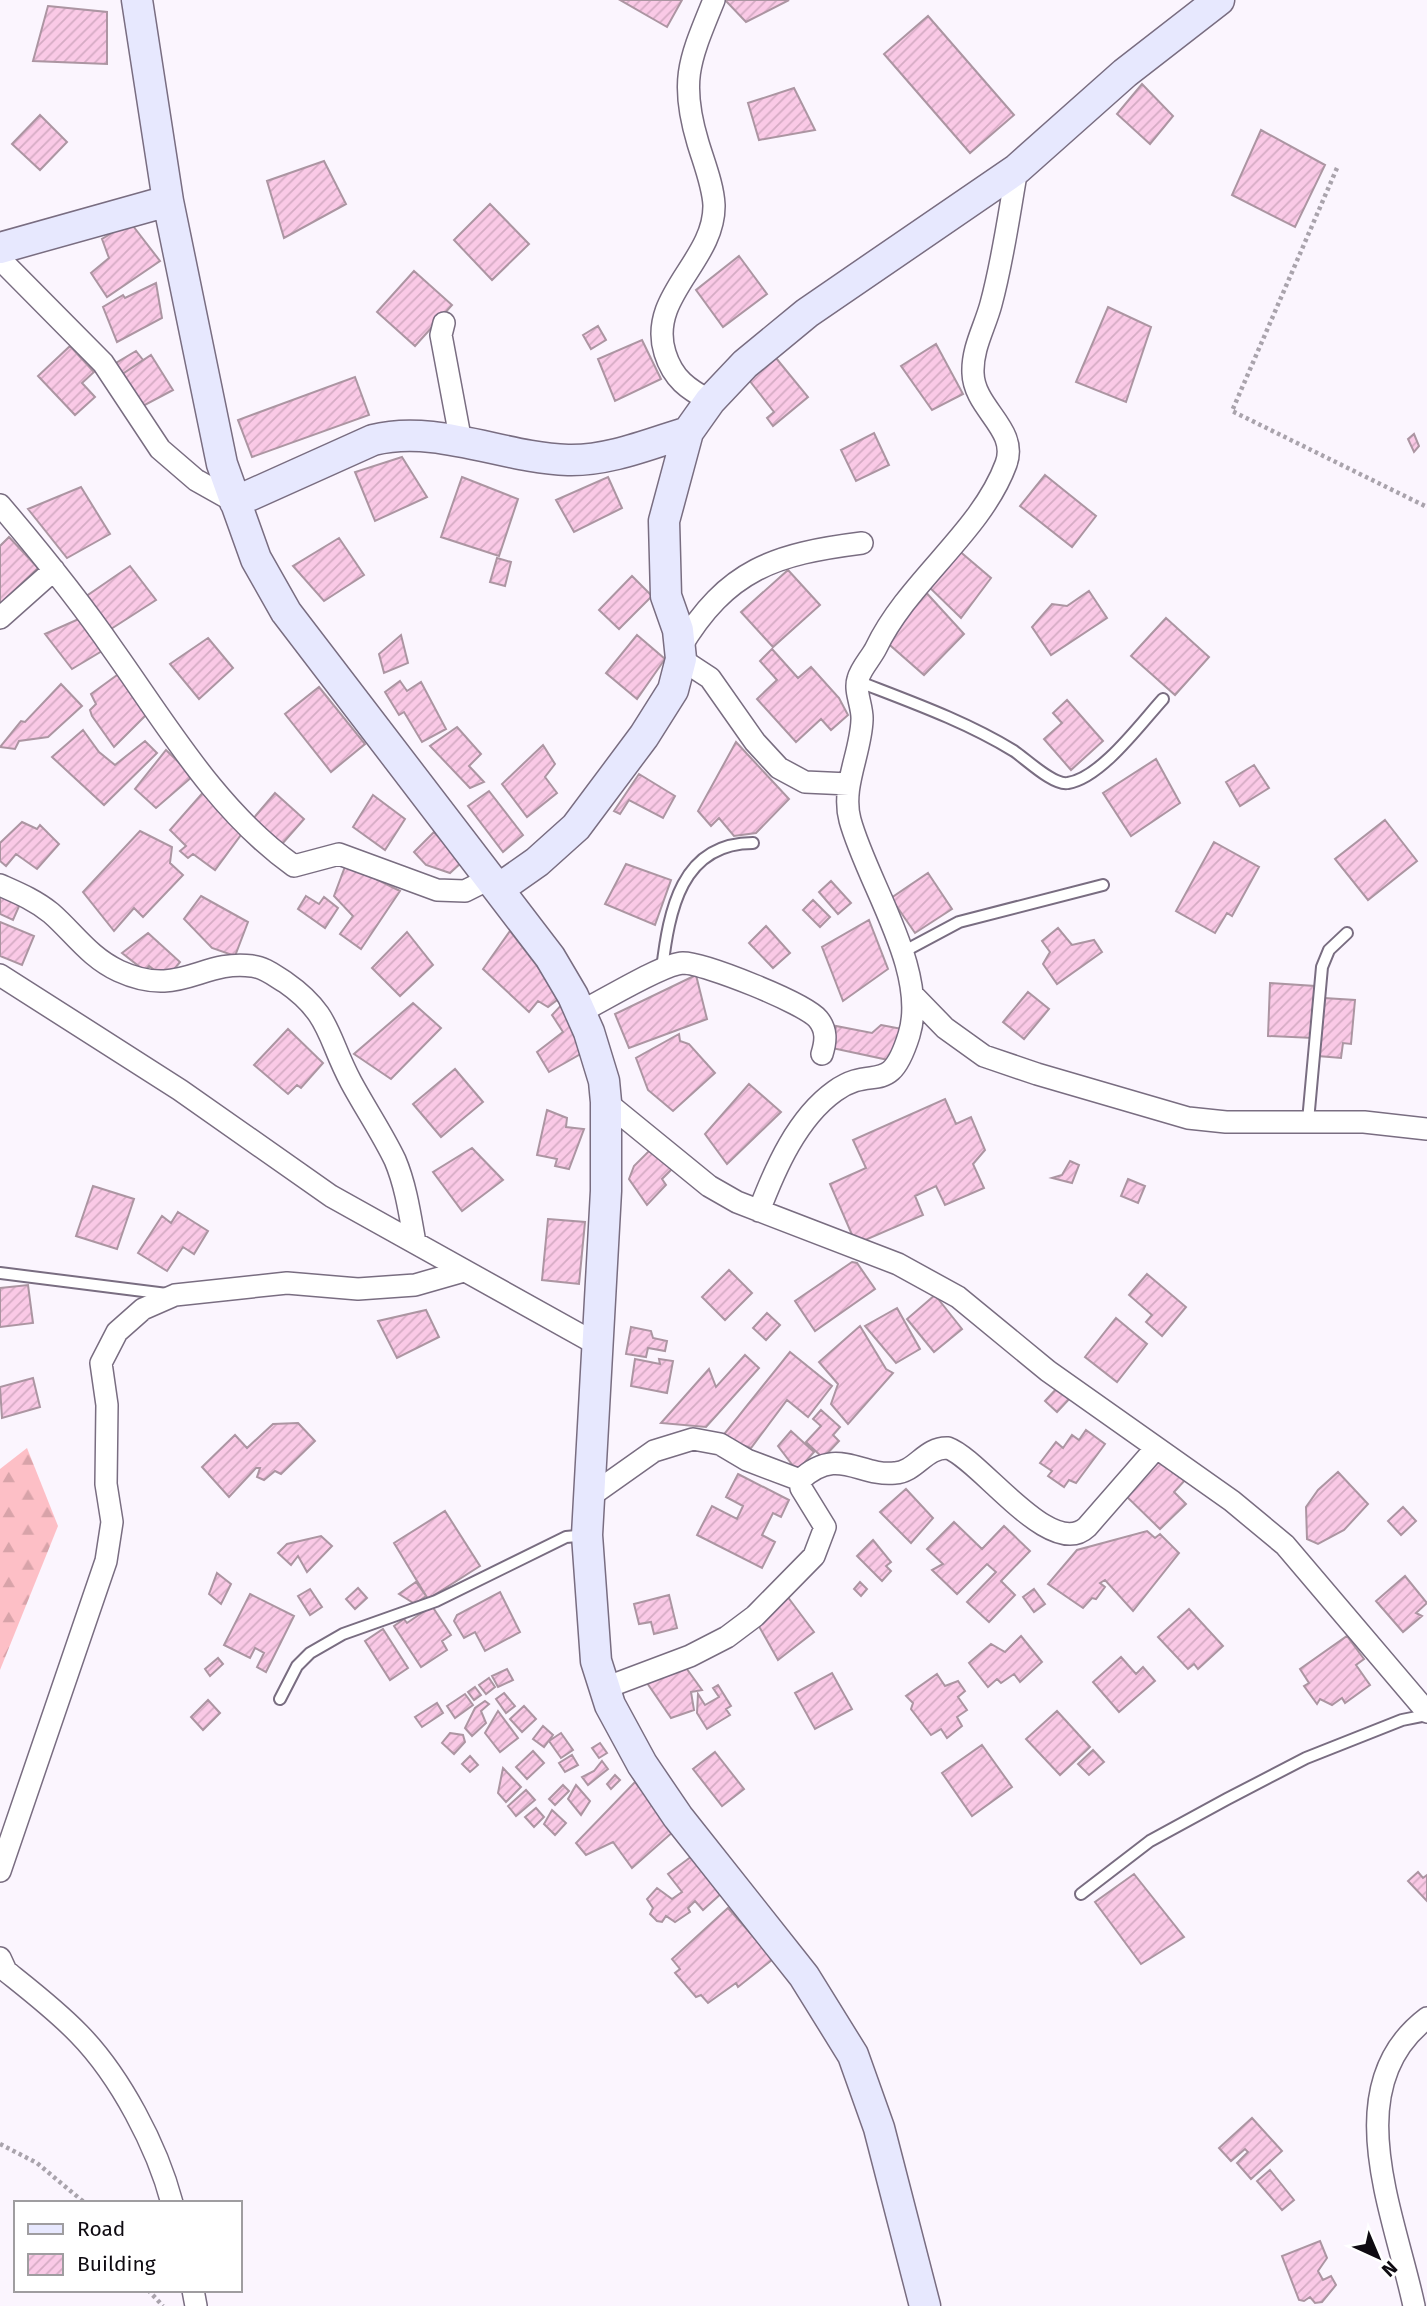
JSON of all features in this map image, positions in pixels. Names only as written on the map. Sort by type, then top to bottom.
[{"type":"main road","points":[[136,0],[168,201],[222,464],[256,559],[286,612],[550,957],[580,1012],[604,1081],[606,1191],[600,1346],[587,1535],[596,1661],[610,1705],[642,1765],[678,1817],[804,1976],[853,2054],[865,2081],[879,2128],[925,2306]]},
{"type":"main road","points":[[495,883],[537,862],[583,817],[644,736],[673,690],[680,654],[678,630],[666,596],[664,521],[688,432],[710,401],[745,364],[807,313],[1017,169],[1125,73],[1219,0]]},
{"type":"main road","points":[[0,248],[168,201]]},
{"type":"main road","points":[[235,502],[373,440],[404,435],[566,460],[590,459],[688,432]]},
{"type":"street","points":[[710,401],[684,387],[669,367],[661,340],[664,312],[702,246],[710,229],[714,206],[686,101],[693,47],[714,0]]},
{"type":"street","points":[[759,1211],[787,1151],[810,1115],[835,1091],[847,1084],[888,1076],[896,1068],[909,1033],[913,995],[901,953],[849,818],[849,784],[862,719],[857,681],[895,611],[963,531],[992,491],[1007,462],[1006,434],[978,396],[973,373],[977,344],[996,280],[1017,169]]},
{"type":"street","points":[[0,259],[103,363],[160,449],[196,480],[235,502]]},
{"type":"street","points":[[444,323],[441,335],[461,442]]},
{"type":"street","points":[[0,505],[54,570],[211,786],[267,847],[294,866],[339,854],[437,890],[465,891],[495,883]]},
{"type":"street","points":[[849,784],[804,782],[779,768],[755,742],[710,678],[680,654],[718,596],[753,571],[806,550],[862,543]]},
{"type":"street","points":[[0,618],[54,570]]},
{"type":"street","points":[[0,885],[33,900],[52,914],[82,947],[120,972],[166,983],[222,967],[254,965],[272,973],[306,997],[320,1013],[350,1079],[395,1162],[408,1201],[415,1242]]},
{"type":"street","points":[[580,1012],[662,969],[683,963],[807,1009],[819,1021],[827,1039],[822,1054]]},
{"type":"street","points":[[0,975],[180,1090],[331,1196],[600,1346]]},
{"type":"street","points":[[913,995],[945,1028],[984,1056],[1188,1118],[1226,1122],[1364,1122],[1427,1129]]},
{"type":"street","points":[[606,1102],[709,1186],[759,1211],[927,1278],[958,1297],[1048,1371],[1232,1501],[1285,1545],[1427,1714]]},
{"type":"street","points":[[0,1871],[106,1561],[113,1522],[106,1483],[107,1405],[101,1363],[117,1332],[143,1309],[175,1295],[287,1283],[358,1289],[415,1285],[464,1271]]},
{"type":"street","points":[[589,1497],[654,1451],[693,1439],[720,1444],[747,1460],[800,1480]]},
{"type":"street","points":[[800,1480],[813,1468],[836,1464],[900,1473],[932,1450],[948,1448],[960,1454],[1047,1527],[1067,1536],[1081,1533],[1156,1448]]},
{"type":"street","points":[[605,1688],[709,1648],[755,1616],[795,1577],[814,1556],[825,1527],[801,1488],[800,1480]]},
{"type":"street","points":[[0,1958],[6,1970],[80,2035],[113,2076],[160,2165],[171,2201]]},
{"type":"street","points":[[1414,2306],[1376,2133],[1381,2085],[1386,2068],[1404,2038],[1427,2018]]},
{"type":"lane","points":[[857,681],[978,729],[1035,764],[1053,781],[1066,784],[1084,777],[1114,752],[1163,699]]},
{"type":"lane","points":[[662,969],[673,906],[687,878],[705,856],[730,843],[753,843]]},
{"type":"lane","points":[[901,953],[959,922],[1103,885]]},
{"type":"lane","points":[[1308,1121],[1322,967],[1329,950],[1347,933]]},
{"type":"lane","points":[[0,1273],[175,1295]]},
{"type":"lane","points":[[281,1699],[297,1667],[310,1653],[343,1634],[436,1601],[566,1537],[587,1535]]},
{"type":"lane","points":[[1081,1894],[1150,1841],[1238,1793],[1307,1758],[1402,1720],[1427,1714]]},
{"type":"path","points":[[1337,168],[1232,411],[1427,507]]},
{"type":"path","points":[[0,2144],[37,2163],[83,2201]]},
{"type":"path","points":[[150,2292],[163,2306]]},
{"type":"green space","points":[[27,1448],[58,1526],[0,1670],[0,1469]]},
{"type":"building","points":[[620,0],[682,0],[667,27]]},
{"type":"building","points":[[727,0],[789,0],[746,22],[726,1]]},
{"type":"building","points":[[48,6],[107,12],[107,64],[33,61]]},
{"type":"building","points":[[928,16],[1014,115],[970,153],[884,54]]},
{"type":"building","points":[[1142,84],[1173,116],[1150,144],[1117,114]]},
{"type":"building","points":[[794,88],[815,130],[759,140],[748,103]]},
{"type":"building","points":[[40,115],[67,142],[40,170],[12,144]]},
{"type":"building","points":[[1261,130],[1325,165],[1295,227],[1232,195]]},
{"type":"building","points":[[324,161],[346,204],[284,238],[267,181]]},
{"type":"building","points":[[490,204],[529,244],[492,280],[454,240]]},
{"type":"building","points":[[130,222],[160,261],[107,297],[91,273],[109,258],[102,239]]},
{"type":"building","points":[[739,256],[767,294],[723,327],[696,290]]},
{"type":"building","points":[[414,271],[452,305],[415,346],[377,312]]},
{"type":"building","points":[[156,283],[162,318],[117,342],[103,307],[123,295],[125,298]]},
{"type":"building","points":[[1108,307],[1151,327],[1126,402],[1076,382]]},
{"type":"building","points":[[598,326],[606,340],[591,349],[583,335]]},
{"type":"building","points":[[642,340],[661,379],[615,401],[598,359]]},
{"type":"building","points":[[936,344],[963,394],[932,410],[901,366]]},
{"type":"building","points":[[70,346],[94,372],[82,383],[95,397],[75,415],[38,376]]},
{"type":"building","points":[[136,351],[143,360],[121,375],[116,363]]},
{"type":"building","points":[[151,355],[173,390],[143,406],[121,375]]},
{"type":"building","points":[[776,358],[808,397],[773,426],[767,418],[774,412],[749,380]]},
{"type":"building","points":[[355,377],[369,415],[252,457],[238,420]]},
{"type":"building","points":[[874,433],[889,465],[856,481],[841,450]]},
{"type":"building","points":[[1414,434],[1419,446],[1414,452],[1408,439]]},
{"type":"building","points":[[402,457],[427,497],[375,521],[355,472]]},
{"type":"building","points":[[1045,475],[1096,516],[1072,547],[1020,506]]},
{"type":"building","points":[[462,477],[518,499],[499,556],[441,537]]},
{"type":"building","points":[[608,477],[622,508],[574,532],[556,500]]},
{"type":"building","points":[[81,487],[110,534],[67,558],[28,509]]},
{"type":"building","points":[[9,537],[38,568],[0,604],[0,546]]},
{"type":"building","points":[[339,538],[364,575],[324,601],[293,566]]},
{"type":"building","points":[[957,549],[991,578],[961,618],[927,585]]},
{"type":"building","points":[[497,558],[511,562],[505,586],[490,582]]},
{"type":"building","points":[[130,566],[156,600],[111,629],[85,597]]},
{"type":"building","points":[[788,570],[820,605],[773,647],[741,612]]},
{"type":"building","points":[[632,576],[652,596],[619,629],[599,610]]},
{"type":"building","points":[[922,588],[964,634],[924,675],[883,639]]},
{"type":"building","points":[[1089,591],[1107,618],[1051,655],[1032,627],[1052,604],[1067,606]]},
{"type":"building","points":[[81,618],[107,648],[72,669],[45,634]]},
{"type":"building","points":[[1166,618],[1209,657],[1175,695],[1131,656]]},
{"type":"building","points":[[401,635],[408,663],[384,673],[379,654]]},
{"type":"building","points":[[637,635],[665,659],[637,699],[606,673]]},
{"type":"building","points":[[208,638],[233,668],[199,699],[170,664]]},
{"type":"building","points":[[772,649],[798,678],[811,667],[839,698],[848,715],[831,730],[821,719],[796,742],[757,699],[777,680],[760,661]]},
{"type":"building","points":[[124,670],[148,713],[114,747],[92,716],[90,710],[96,704],[91,694]]},
{"type":"building","points":[[400,681],[407,691],[421,682],[446,729],[422,742],[404,712],[399,715],[385,692]]},
{"type":"building","points":[[61,684],[82,706],[48,737],[19,741],[15,749],[0,747],[21,721],[25,722]]},
{"type":"building","points":[[319,687],[365,744],[331,772],[285,714]]},
{"type":"building","points":[[1067,700],[1103,741],[1071,770],[1044,739],[1062,723],[1053,713]]},
{"type":"building","points":[[457,727],[481,754],[469,766],[484,782],[470,788],[430,746]]},
{"type":"building","points":[[83,730],[99,752],[115,765],[145,741],[157,753],[104,805],[52,757]]},
{"type":"building","points":[[736,742],[789,799],[756,833],[734,836],[719,818],[711,826],[698,811]]},
{"type":"building","points":[[543,745],[555,764],[545,777],[557,793],[527,817],[502,784]]},
{"type":"building","points":[[166,750],[193,776],[156,808],[135,789]]},
{"type":"building","points":[[1156,759],[1180,803],[1131,836],[1103,793]]},
{"type":"building","points":[[1254,765],[1269,788],[1240,806],[1226,782]]},
{"type":"building","points":[[639,774],[675,796],[663,818],[629,800],[620,814],[614,811]]},
{"type":"building","points":[[207,788],[246,828],[215,870],[193,854],[188,858],[180,851],[186,846],[170,830]]},
{"type":"building","points":[[489,791],[523,835],[503,852],[468,806]]},
{"type":"building","points":[[275,793],[304,819],[282,844],[252,820]]},
{"type":"building","points":[[373,795],[405,819],[385,850],[353,827]]},
{"type":"building","points":[[1385,820],[1417,861],[1368,900],[1335,859]]},
{"type":"building","points":[[22,822],[37,829],[40,825],[59,844],[37,869],[16,854],[6,866],[0,861],[0,843]]},
{"type":"building","points":[[140,831],[172,847],[170,863],[183,875],[143,917],[134,908],[114,931],[83,892]]},
{"type":"building","points":[[434,832],[462,862],[450,873],[426,865],[414,852]]},
{"type":"building","points":[[1214,842],[1259,867],[1232,916],[1227,913],[1215,933],[1176,911]]},
{"type":"building","points":[[346,864],[400,891],[361,949],[340,934],[353,916],[334,896]]},
{"type":"building","points":[[626,864],[671,880],[655,925],[605,904]]},
{"type":"building","points":[[928,873],[952,909],[915,933],[891,898]]},
{"type":"building","points":[[831,881],[851,903],[838,914],[819,892]]},
{"type":"building","points":[[0,896],[20,904],[13,920],[0,914]]},
{"type":"building","points":[[201,896],[248,922],[235,956],[212,948],[184,919]]},
{"type":"building","points":[[306,896],[319,904],[324,897],[338,908],[325,928],[298,909]]},
{"type":"building","points":[[813,900],[830,917],[820,927],[803,910]]},
{"type":"building","points":[[869,920],[888,969],[843,1001],[822,947]]},
{"type":"building","points":[[0,922],[34,936],[22,965],[0,956]]},
{"type":"building","points":[[766,926],[790,953],[773,968],[749,943]]},
{"type":"building","points":[[1058,928],[1072,945],[1094,940],[1102,952],[1057,984],[1043,964],[1050,952],[1042,941]]},
{"type":"building","points":[[510,931],[561,997],[548,1007],[538,1001],[529,1012],[483,969]]},
{"type":"building","points":[[407,932],[433,965],[400,996],[372,968]]},
{"type":"building","points":[[148,933],[180,962],[166,979],[149,966],[145,971],[122,953]]},
{"type":"building","points":[[696,975],[707,1019],[629,1048],[615,1014]]},
{"type":"building","points":[[1270,983],[1315,986],[1313,1038],[1268,1036]]},
{"type":"building","points":[[1028,992],[1049,1009],[1024,1039],[1003,1022]]},
{"type":"building","points":[[1324,998],[1355,1000],[1351,1044],[1343,1043],[1341,1058],[1318,1056]]},
{"type":"building","points":[[565,1001],[584,1052],[549,1072],[537,1052],[563,1032],[552,1015]]},
{"type":"building","points":[[413,1003],[441,1028],[391,1079],[354,1054]]},
{"type":"building","points":[[881,1025],[902,1029],[893,1061],[832,1048],[836,1026],[872,1033]]},
{"type":"building","points":[[288,1029],[323,1063],[301,1088],[297,1085],[288,1094],[254,1065]]},
{"type":"building","points":[[679,1034],[680,1041],[689,1044],[715,1073],[673,1111],[648,1090],[636,1058]]},
{"type":"building","points":[[455,1069],[483,1102],[441,1137],[413,1104]]},
{"type":"building","points":[[749,1084],[781,1112],[727,1164],[705,1134]]},
{"type":"building","points":[[945,1099],[956,1124],[971,1117],[985,1150],[973,1164],[984,1188],[945,1205],[936,1186],[915,1196],[923,1215],[856,1244],[830,1184],[866,1168],[853,1140]]},
{"type":"building","points":[[547,1110],[567,1118],[566,1127],[584,1129],[569,1169],[555,1166],[557,1159],[537,1155]]},
{"type":"building","points":[[472,1148],[503,1180],[462,1211],[433,1172]]},
{"type":"building","points":[[650,1150],[672,1169],[662,1179],[666,1185],[647,1205],[629,1179],[634,1166]]},
{"type":"building","points":[[1070,1161],[1079,1165],[1072,1183],[1052,1178],[1062,1175]]},
{"type":"building","points":[[1128,1179],[1145,1186],[1138,1203],[1121,1196]]},
{"type":"building","points":[[93,1186],[134,1199],[117,1249],[76,1236]]},
{"type":"building","points":[[178,1212],[208,1231],[194,1254],[183,1247],[167,1271],[138,1253],[162,1216],[171,1223]]},
{"type":"building","points":[[548,1219],[585,1222],[579,1284],[542,1280]]},
{"type":"building","points":[[852,1262],[857,1263],[875,1289],[815,1331],[795,1301]]},
{"type":"building","points":[[729,1270],[752,1293],[725,1320],[702,1297]]},
{"type":"building","points":[[1147,1274],[1186,1307],[1162,1336],[1146,1322],[1152,1315],[1129,1295]]},
{"type":"building","points":[[28,1285],[33,1323],[0,1327],[0,1288]]},
{"type":"building","points":[[935,1295],[962,1329],[934,1352],[907,1319]]},
{"type":"building","points":[[897,1308],[920,1349],[896,1363],[865,1326]]},
{"type":"building","points":[[426,1310],[439,1337],[397,1358],[378,1321]]},
{"type":"building","points":[[767,1313],[780,1325],[766,1340],[753,1328]]},
{"type":"building","points":[[1116,1318],[1147,1344],[1117,1382],[1085,1357]]},
{"type":"building","points":[[860,1326],[886,1369],[893,1373],[848,1424],[831,1404],[838,1384],[819,1362]]},
{"type":"building","points":[[631,1327],[651,1331],[653,1338],[667,1341],[665,1351],[648,1348],[646,1357],[626,1354]]},
{"type":"building","points":[[790,1352],[832,1386],[808,1417],[787,1400],[751,1448],[721,1438]]},
{"type":"building","points":[[745,1355],[759,1368],[706,1427],[661,1423],[709,1369],[716,1387]]},
{"type":"building","points":[[635,1359],[660,1364],[659,1359],[673,1361],[667,1393],[631,1386]]},
{"type":"building","points":[[33,1378],[40,1407],[2,1418],[0,1387]]},
{"type":"building","points":[[1059,1386],[1071,1397],[1057,1412],[1045,1401]]},
{"type":"building","points":[[821,1410],[840,1427],[833,1435],[839,1441],[823,1458],[806,1442],[821,1426],[813,1419]]},
{"type":"building","points":[[298,1423],[315,1441],[281,1474],[275,1471],[264,1480],[257,1477],[260,1468],[256,1468],[229,1497],[202,1467],[235,1435],[247,1448],[273,1424]]},
{"type":"building","points":[[1086,1430],[1105,1444],[1076,1483],[1069,1480],[1064,1487],[1048,1476],[1052,1471],[1040,1463],[1056,1442],[1063,1448],[1072,1435],[1079,1440]]},
{"type":"building","points":[[791,1431],[814,1452],[797,1471],[778,1446]]},
{"type":"building","points":[[1161,1455],[1186,1479],[1174,1492],[1186,1504],[1160,1529],[1123,1493]]},
{"type":"building","points":[[1338,1472],[1368,1504],[1344,1530],[1318,1544],[1307,1539],[1306,1507],[1318,1490]]},
{"type":"building","points":[[738,1474],[789,1500],[781,1517],[773,1513],[762,1535],[775,1542],[762,1568],[697,1535],[712,1506],[737,1519],[743,1506],[726,1497]]},
{"type":"building","points":[[906,1489],[933,1518],[911,1543],[880,1512]]},
{"type":"building","points":[[1403,1507],[1416,1521],[1401,1535],[1388,1521]]},
{"type":"building","points":[[445,1511],[480,1566],[428,1599],[394,1543]]},
{"type":"building","points":[[954,1522],[982,1549],[1004,1526],[1030,1551],[1001,1581],[1015,1595],[989,1622],[967,1602],[996,1572],[987,1564],[957,1594],[932,1570],[943,1564],[927,1549]]},
{"type":"building","points":[[1147,1531],[1155,1538],[1160,1534],[1179,1553],[1133,1611],[1105,1580],[1100,1583],[1105,1587],[1096,1599],[1092,1598],[1083,1608],[1048,1584],[1077,1550]]},
{"type":"building","points":[[321,1536],[332,1546],[307,1572],[298,1556],[291,1565],[278,1553],[287,1544]]},
{"type":"building","points":[[873,1540],[891,1562],[886,1566],[891,1571],[882,1581],[857,1556]]},
{"type":"building","points":[[217,1573],[231,1584],[221,1604],[209,1594]]},
{"type":"building","points":[[1405,1576],[1427,1603],[1416,1613],[1422,1616],[1403,1632],[1376,1601]]},
{"type":"building","points":[[416,1582],[426,1596],[415,1604],[399,1594]]},
{"type":"building","points":[[860,1582],[867,1589],[861,1596],[854,1589]]},
{"type":"building","points":[[358,1588],[367,1598],[355,1609],[346,1599]]},
{"type":"building","points":[[310,1589],[322,1607],[310,1615],[298,1596]]},
{"type":"building","points":[[1034,1589],[1045,1604],[1034,1612],[1023,1597]]},
{"type":"building","points":[[500,1592],[520,1632],[485,1651],[475,1632],[464,1638],[454,1621],[457,1615]]},
{"type":"building","points":[[250,1594],[294,1616],[266,1672],[257,1667],[264,1653],[255,1648],[250,1658],[224,1645]]},
{"type":"building","points":[[669,1595],[677,1628],[654,1634],[651,1622],[639,1624],[634,1604]]},
{"type":"building","points":[[787,1596],[814,1632],[778,1660],[756,1621]]},
{"type":"building","points":[[432,1606],[451,1635],[442,1641],[447,1650],[421,1667],[394,1626],[404,1619],[407,1623]]},
{"type":"building","points":[[1189,1609],[1223,1646],[1198,1669],[1194,1664],[1188,1669],[1158,1637]]},
{"type":"building","points":[[383,1629],[408,1668],[390,1680],[365,1641]]},
{"type":"building","points":[[1021,1636],[1042,1662],[1020,1682],[1014,1674],[1001,1683],[997,1679],[988,1687],[969,1663],[991,1644],[1005,1652]]},
{"type":"building","points":[[1347,1636],[1364,1659],[1356,1665],[1370,1685],[1345,1703],[1342,1698],[1332,1705],[1320,1699],[1317,1704],[1304,1686],[1309,1683],[1300,1669]]},
{"type":"building","points":[[1121,1657],[1136,1674],[1143,1667],[1155,1681],[1119,1712],[1093,1682]]},
{"type":"building","points":[[218,1658],[223,1664],[210,1676],[205,1669]]},
{"type":"building","points":[[684,1665],[702,1690],[691,1692],[694,1710],[671,1718],[645,1680]]},
{"type":"building","points":[[507,1669],[513,1680],[498,1687],[492,1676]]},
{"type":"building","points":[[832,1673],[852,1709],[815,1729],[795,1693]]},
{"type":"building","points":[[937,1674],[945,1686],[958,1681],[965,1691],[958,1697],[967,1710],[957,1717],[962,1726],[947,1738],[941,1729],[931,1735],[911,1709],[913,1703],[906,1696]]},
{"type":"building","points":[[489,1678],[495,1687],[486,1694],[479,1685]]},
{"type":"building","points":[[718,1685],[731,1706],[726,1709],[730,1715],[707,1729],[697,1713],[698,1694],[705,1705],[719,1697],[713,1688]]},
{"type":"building","points":[[475,1687],[481,1695],[474,1700],[468,1692]]},
{"type":"building","points":[[504,1693],[515,1706],[506,1713],[496,1699]]},
{"type":"building","points":[[465,1694],[473,1705],[455,1718],[447,1706]]},
{"type":"building","points":[[208,1700],[220,1713],[203,1730],[191,1717]]},
{"type":"building","points":[[485,1701],[489,1704],[481,1711],[486,1723],[472,1736],[465,1728],[475,1708]]},
{"type":"building","points":[[437,1703],[443,1713],[422,1727],[415,1717]]},
{"type":"building","points":[[524,1706],[536,1719],[522,1732],[510,1719]]},
{"type":"building","points":[[498,1711],[518,1738],[500,1752],[485,1733]]},
{"type":"building","points":[[1057,1711],[1090,1747],[1060,1775],[1026,1739]]},
{"type":"building","points":[[543,1726],[553,1735],[544,1747],[533,1739]]},
{"type":"building","points":[[450,1733],[463,1735],[465,1742],[454,1754],[442,1743]]},
{"type":"building","points":[[561,1733],[573,1750],[561,1758],[549,1741]]},
{"type":"building","points":[[600,1743],[607,1753],[599,1758],[592,1748]]},
{"type":"building","points":[[982,1745],[1012,1787],[972,1816],[942,1773]]},
{"type":"building","points":[[1093,1750],[1104,1762],[1089,1775],[1078,1764]]},
{"type":"building","points":[[533,1751],[544,1763],[527,1779],[516,1767]]},
{"type":"building","points":[[715,1752],[744,1789],[722,1806],[693,1769]]},
{"type":"building","points":[[572,1755],[578,1765],[565,1772],[559,1763]]},
{"type":"building","points":[[470,1756],[478,1765],[470,1772],[462,1764]]},
{"type":"building","points":[[602,1761],[608,1769],[588,1785],[582,1777],[594,1771]]},
{"type":"building","points":[[503,1768],[521,1787],[506,1802],[498,1793]]},
{"type":"building","points":[[615,1775],[620,1780],[611,1789],[607,1784]]},
{"type":"building","points":[[635,1782],[674,1831],[632,1868],[613,1842],[586,1855],[576,1843]]},
{"type":"building","points":[[563,1785],[569,1791],[555,1805],[549,1799]]},
{"type":"building","points":[[576,1785],[590,1801],[581,1815],[568,1799]]},
{"type":"building","points":[[526,1790],[535,1800],[516,1816],[508,1806]]},
{"type":"building","points":[[536,1808],[544,1817],[534,1827],[525,1817]]},
{"type":"building","points":[[552,1810],[566,1823],[555,1835],[544,1824]]},
{"type":"building","points":[[692,1856],[723,1892],[703,1910],[695,1901],[688,1908],[690,1912],[675,1922],[666,1916],[662,1922],[657,1921],[650,1914],[653,1908],[647,1899],[657,1888],[672,1899],[682,1892],[668,1874]]},
{"type":"building","points":[[1418,1872],[1423,1878],[1427,1875],[1427,1901],[1408,1881]]},
{"type":"building","points":[[1134,1874],[1184,1937],[1141,1964],[1095,1902]]},
{"type":"building","points":[[728,1908],[773,1959],[738,1987],[736,1983],[708,2003],[701,1995],[696,1997],[675,1973],[680,1969],[672,1959]]},
{"type":"building","points":[[1252,2118],[1282,2151],[1251,2179],[1237,2163],[1248,2152],[1245,2149],[1231,2161],[1219,2148]]},
{"type":"building","points":[[1270,2170],[1294,2200],[1282,2210],[1257,2181]]},
{"type":"building","points":[[1320,2241],[1327,2258],[1318,2271],[1323,2280],[1331,2276],[1336,2285],[1322,2302],[1315,2303],[1310,2297],[1304,2301],[1299,2300],[1282,2256]]}]
